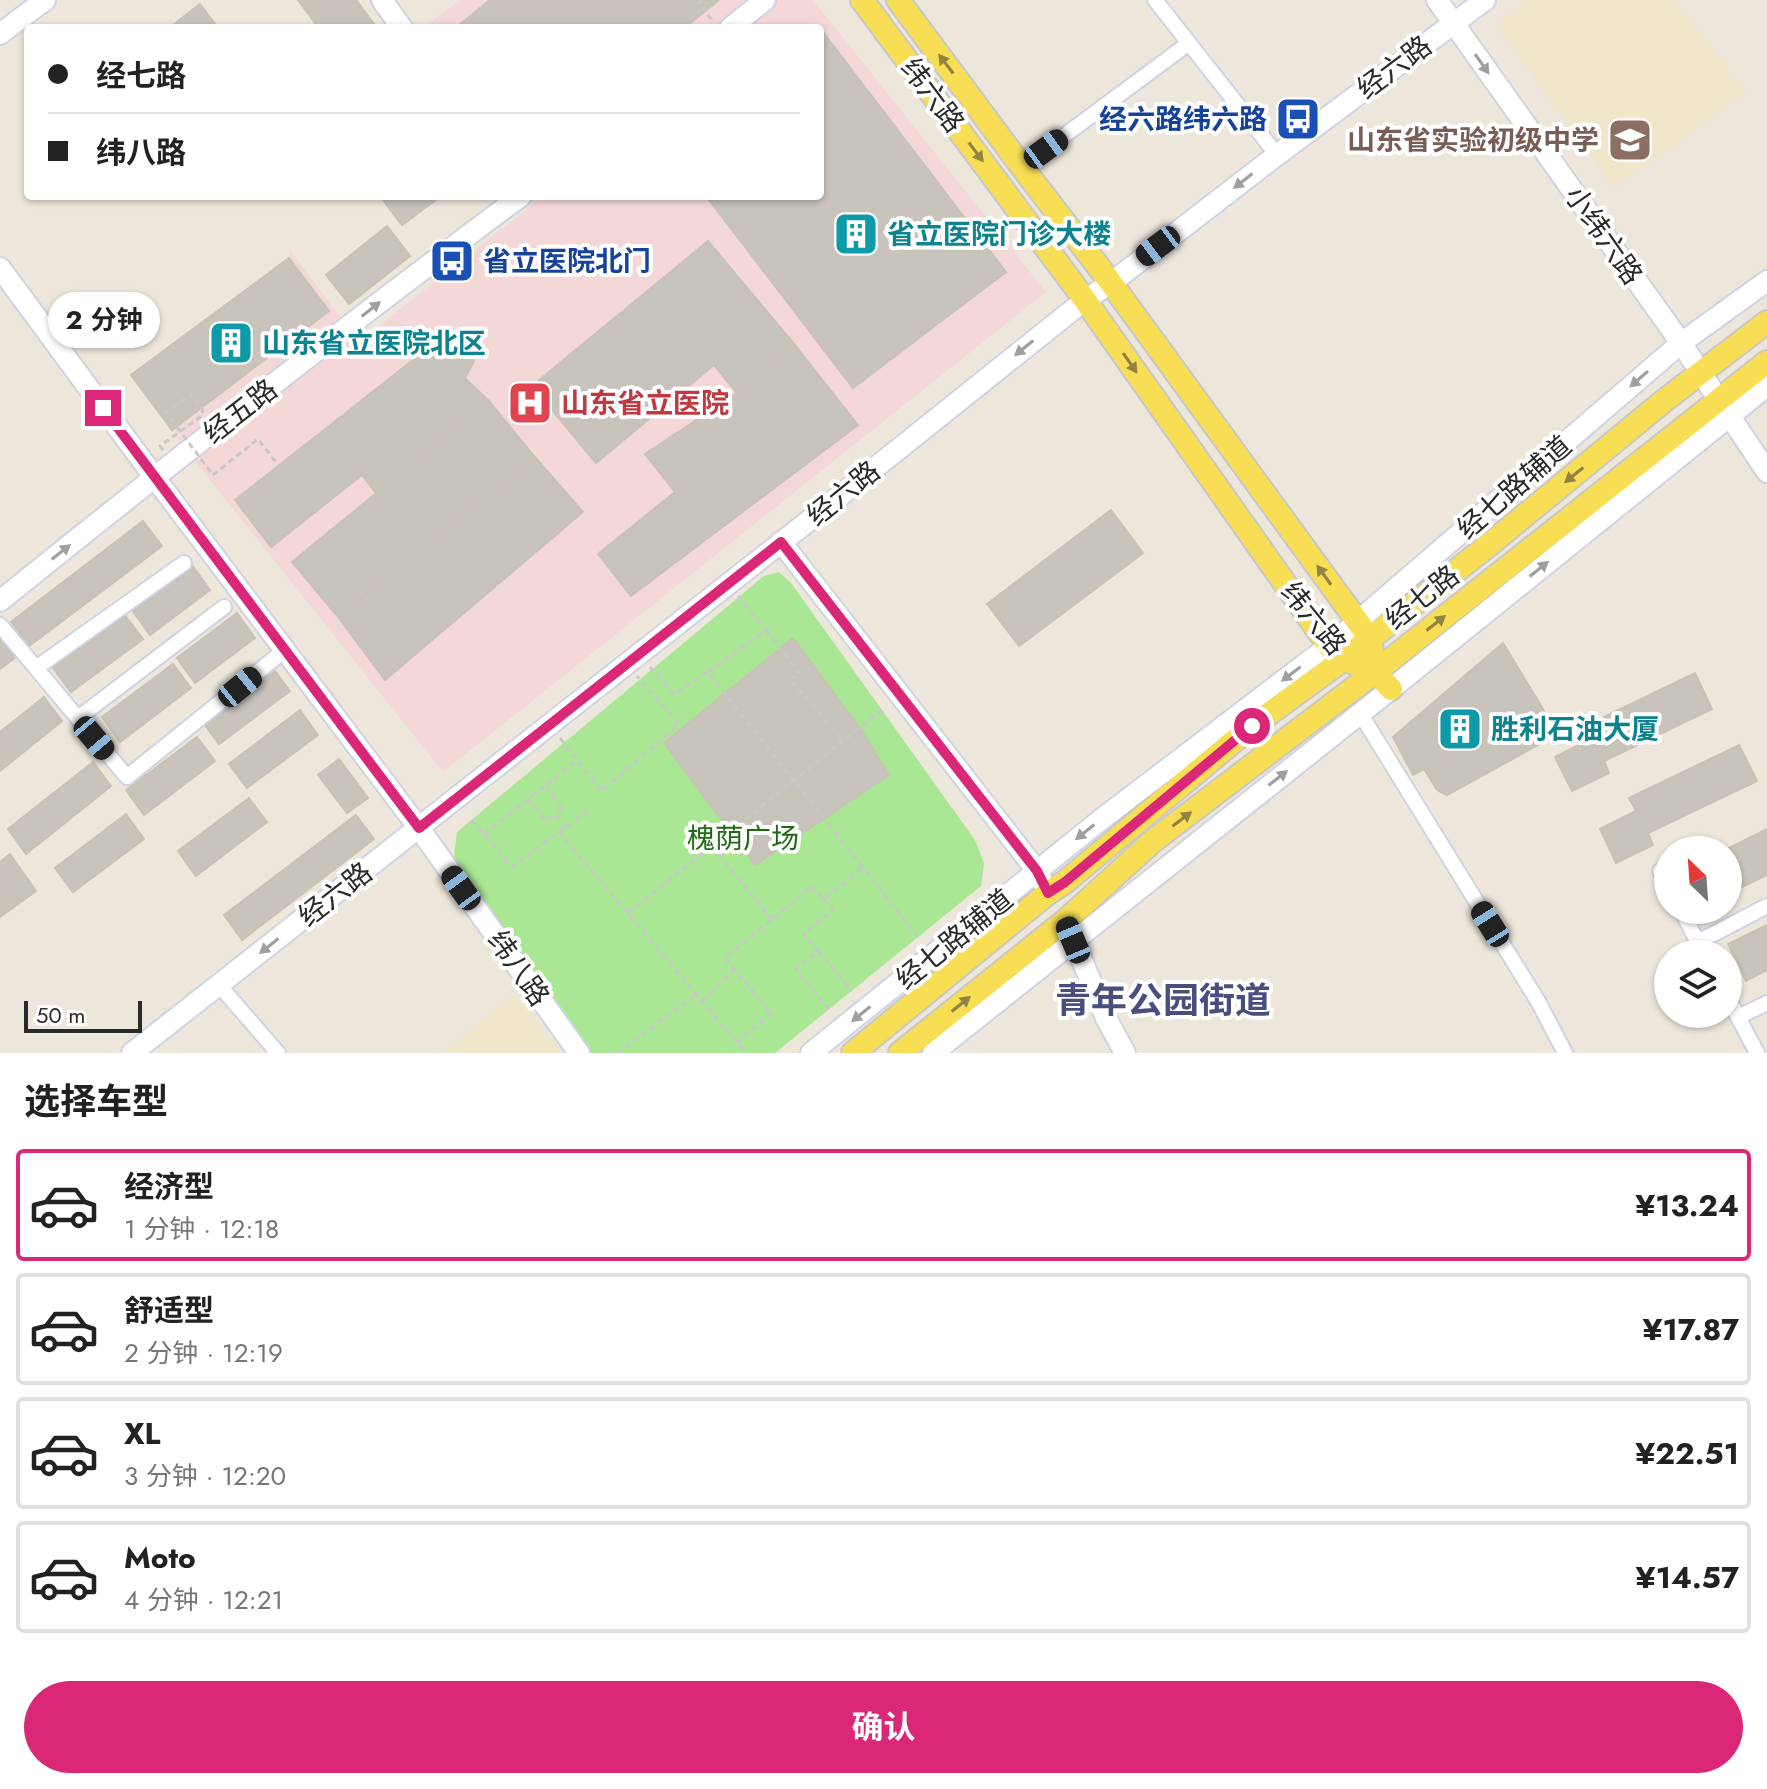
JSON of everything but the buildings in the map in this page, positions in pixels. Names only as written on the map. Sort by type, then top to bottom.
[{"type":"main road","name":"纬六路","points":[[862,0],[1085,300],[1337,652],[1375,672]]},
{"type":"main road","name":"纬六路","points":[[898,0],[1111,283],[1364,630],[1375,672]]},
{"type":"main road","name":"经七路","points":[[853,1053],[1065,882],[1364,630],[1490,544],[1767,322]]},
{"type":"main road","name":"经七路","points":[[900,1053],[1069,930],[1153,841],[1724,407],[1767,362]]},
{"type":"main road","points":[[1375,672],[1391,689]]},
{"type":"street","points":[[0,34],[45,0]]},
{"type":"street","points":[[382,0],[399,24]]},
{"type":"street","points":[[735,24],[765,0]]},
{"type":"street","points":[[1155,0],[1277,155]]},
{"type":"street","name":"小纬六路","points":[[1437,0],[1681,343],[1767,472]]},
{"type":"street","name":"经六路","points":[[132,1053],[1085,300],[1485,0]]},
{"type":"street","points":[[1022,167],[1189,43]]},
{"type":"street","name":"经五路","points":[[0,601],[516,200]]},
{"type":"street","name":"纬八路","points":[[0,268],[419,828],[579,1053]]},
{"type":"street","name":"经七路辅道","points":[[1364,630],[1681,343],[1767,281]]},
{"type":"street","points":[[933,1053],[1069,930],[1391,689],[1724,407],[1767,386]]},
{"type":"street","points":[[781,542],[1037,871],[1048,893]]},
{"type":"street","points":[[36,668],[184,563]]},
{"type":"street","points":[[78,718],[224,607]]},
{"type":"street","points":[[0,625],[127,777],[285,650]]},
{"type":"street","name":"经七路辅道","points":[[811,1053],[1103,818],[1337,652]]},
{"type":"street","points":[[1360,713],[1539,1003],[1565,1053]]},
{"type":"street","points":[[1714,940],[1767,906]]},
{"type":"street","points":[[1069,930],[1106,1018],[1125,1053]]},
{"type":"street","points":[[219,985],[278,1053]]},
{"type":"street","points":[[1742,1015],[1767,1003]]},
{"type":"street","points":[[1742,1025],[1757,1053]]},
{"type":"path","points":[[702,0],[698,3],[715,24]]},
{"type":"path","points":[[202,408],[191,394],[166,412],[213,475],[258,439],[279,466]]},
{"type":"path","points":[[728,584],[800,674],[790,679],[843,741]]},
{"type":"path","points":[[634,659],[674,694],[766,630]]},
{"type":"path","points":[[550,725],[602,791],[679,724],[634,659]]},
{"type":"path","points":[[708,672],[918,937]]},
{"type":"path","points":[[628,913],[882,710]]},
{"type":"path","points":[[484,834],[578,760]]},
{"type":"path","points":[[528,799],[546,821],[555,815],[563,809],[546,786]]},
{"type":"path","points":[[472,820],[512,867],[590,810]]},
{"type":"path","points":[[555,815],[566,827]]},
{"type":"path","points":[[559,832],[746,1053]]},
{"type":"path","points":[[712,846],[772,920]]},
{"type":"path","points":[[824,899],[863,868]]},
{"type":"path","points":[[737,1043],[771,1013],[725,958],[812,886],[833,910],[803,934],[852,991]]},
{"type":"path","points":[[818,951],[796,969],[829,1009]]},
{"type":"path","points":[[702,1001],[735,970]]},
{"type":"path","points":[[618,1053],[696,994]]},
{"type":"shaded area","name":"山东省立医院","points":[[459,0],[813,0],[1046,292],[443,772],[201,469],[131,375],[289,258],[290,250],[359,342],[538,200],[824,200],[824,24],[430,23]]},
{"type":"shaded area","name":"山东省实验初级中学","points":[[1529,0],[1675,0],[1746,93],[1614,188],[1496,25]]},
{"type":"shaded area","points":[[513,995],[561,1053],[443,1053]]},
{"type":"green space","name":"槐荫广场","points":[[779,572],[791,583],[975,840],[984,863],[981,886],[775,1053],[591,1053],[454,857],[457,832],[764,576]]},
{"type":"place","name":"经六路纬六路","points":[[1298,119]]},
{"type":"place","name":"山东省实验初级中学","points":[[1630,140]]},
{"type":"place","name":"省立医院门诊大楼","points":[[856,234]]},
{"type":"place","name":"省立医院北门","points":[[452,261]]},
{"type":"place","name":"山东省立医院北区","points":[[231,343]]},
{"type":"place","name":"山东省立医院","points":[[530,403]]},
{"type":"place","name":"胜利石油大厦","points":[[1460,729]]},
{"type":"district","name":"青年公园街道","points":[[1163,1000]]},
{"type":"route","points":[[103,408],[419,828],[781,542],[1037,871],[1048,893],[1252,726]]}]
